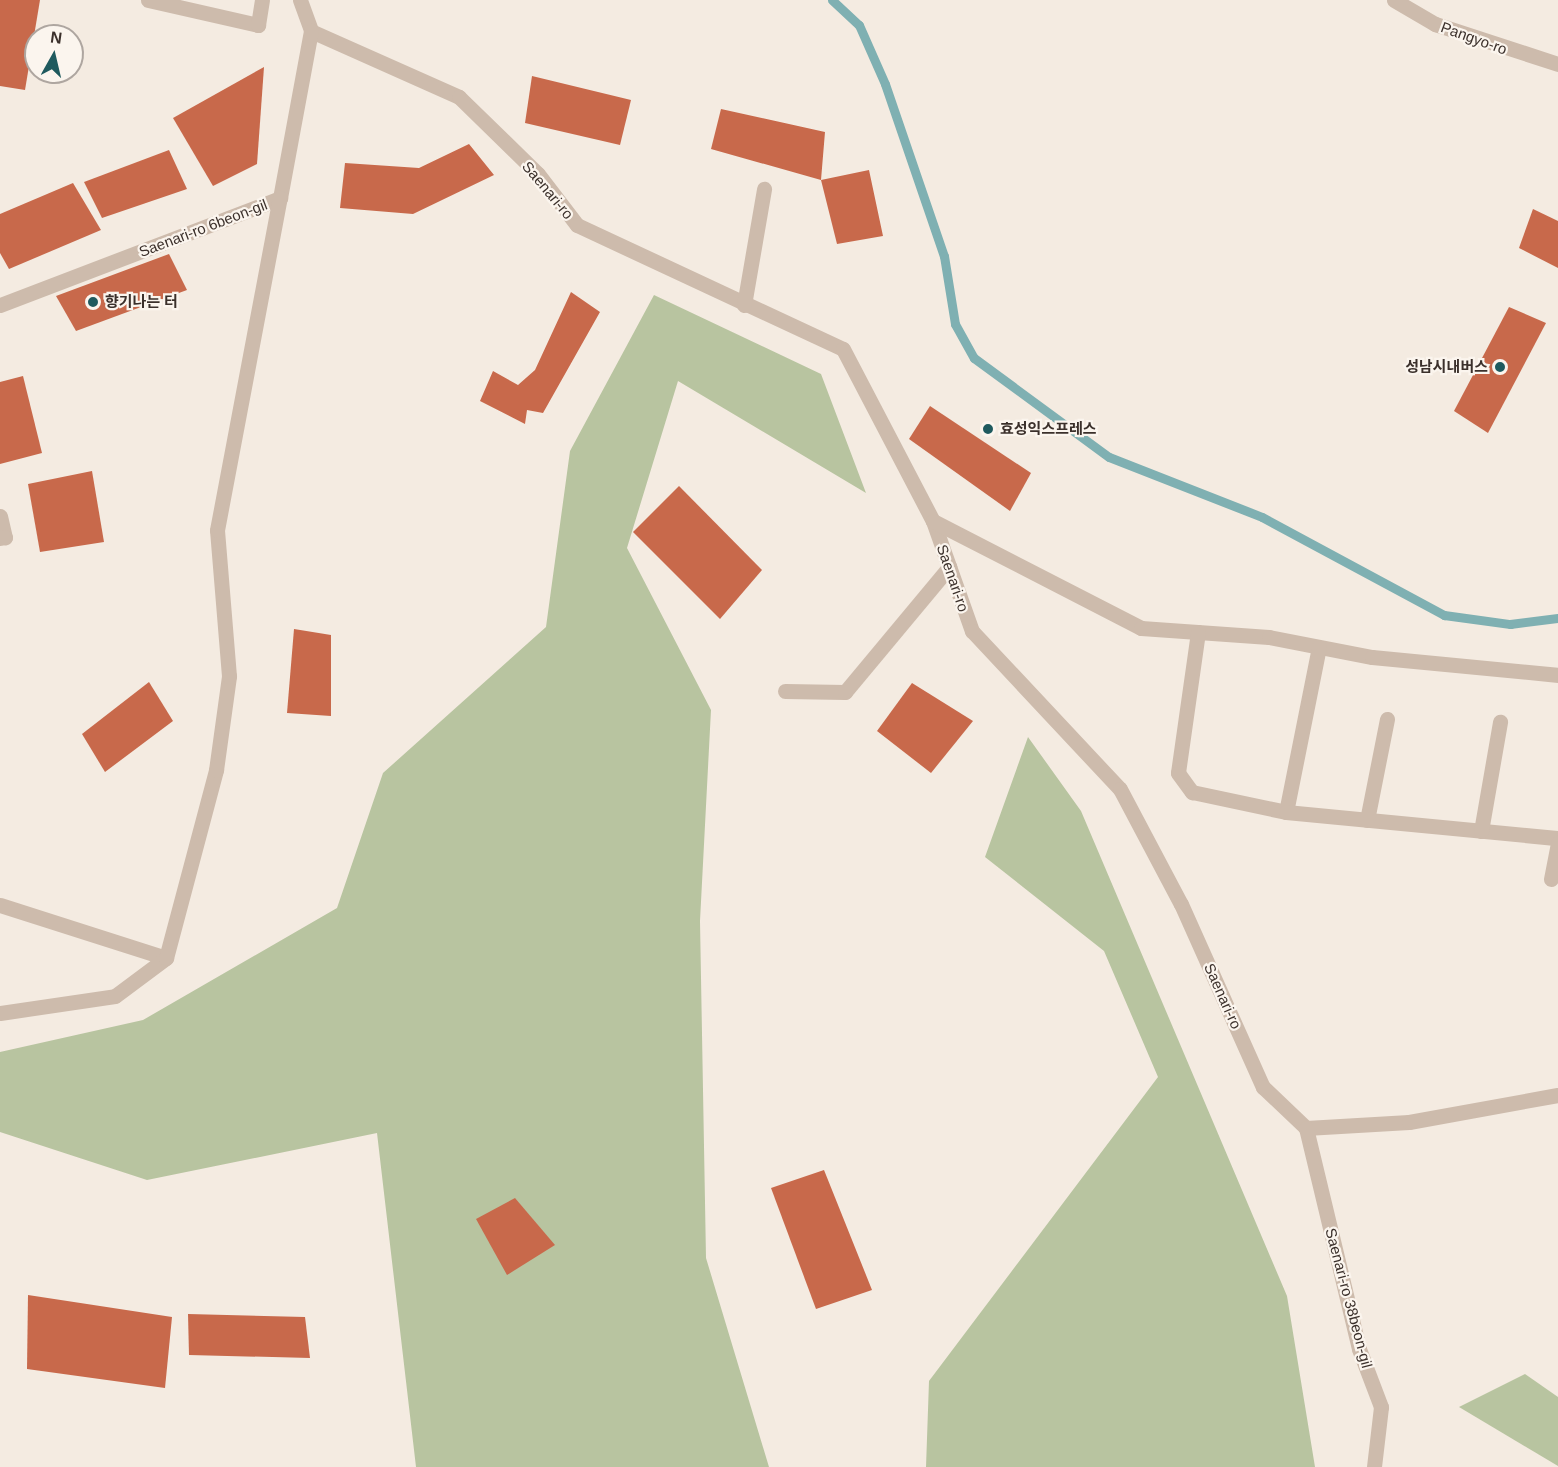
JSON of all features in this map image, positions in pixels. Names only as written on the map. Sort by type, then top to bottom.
[{"type":"street","points":[[148,0],[258,25],[262,0]]},
{"type":"street","points":[[300,0],[311,31]]},
{"type":"street","name":"Pangyo-ro","points":[[1394,0],[1445,28],[1558,64]]},
{"type":"street","name":"Saenari-ro 6beon-gil","points":[[0,305],[280,198],[311,31]]},
{"type":"street","name":"Saenari-ro","points":[[311,31],[459,97],[538,174],[577,225],[744,305],[843,349],[933,521],[972,631],[1120,789],[1181,904],[1263,1087],[1306,1128]]},
{"type":"street","points":[[744,305],[764,189]]},
{"type":"street","points":[[0,1013],[115,996],[166,958],[216,770],[229,676],[217,530],[280,198]]},
{"type":"street","points":[[0,516],[5,537],[0,538]]},
{"type":"street","points":[[933,521],[1141,628],[1198,632],[1319,647],[1372,657],[1558,675]]},
{"type":"street","points":[[784,691],[845,692],[949,567]]},
{"type":"street","points":[[1198,632],[1178,773],[1192,792],[1286,813],[1558,838]]},
{"type":"street","points":[[1286,813],[1319,647]]},
{"type":"street","points":[[1367,820],[1387,719]]},
{"type":"street","points":[[1481,831],[1500,722]]},
{"type":"street","points":[[1551,879],[1558,843]]},
{"type":"street","points":[[0,905],[166,958]]},
{"type":"street","points":[[1306,1128],[1409,1122],[1558,1095]]},
{"type":"street","name":"Saenari-ro 38beon-gil","points":[[1306,1128],[1359,1349],[1381,1407],[1374,1467]]},
{"type":"green space","points":[[654,295],[821,374],[866,493],[678,381],[627,548],[711,710],[700,921],[706,1258],[769,1467],[416,1467],[377,1133],[147,1180],[0,1132],[0,1052],[143,1020],[337,908],[383,773],[546,627],[570,451]]},
{"type":"green space","points":[[1028,737],[1081,811],[1287,1296],[1315,1467],[926,1467],[929,1381],[1158,1077],[1104,951],[985,857]]},
{"type":"green space","points":[[1525,1374],[1558,1397],[1558,1466],[1459,1407]]},
{"type":"building","points":[[0,0],[40,0],[36,24],[24,24],[25,90],[0,86]]},
{"type":"building","points":[[264,67],[257,164],[213,186],[173,118]]},
{"type":"building","points":[[532,76],[631,100],[620,145],[525,123]]},
{"type":"building","points":[[721,109],[825,132],[821,180],[711,149]]},
{"type":"building","points":[[469,144],[494,175],[413,214],[340,208],[345,163],[419,168]]},
{"type":"building","points":[[169,150],[187,189],[102,218],[84,182]]},
{"type":"building","points":[[869,170],[883,236],[837,244],[821,180]]},
{"type":"building","points":[[73,183],[101,230],[9,269],[0,253],[0,214]]},
{"type":"building","points":[[1533,209],[1558,221],[1558,268],[1519,248]]},
{"type":"building","points":[[169,254],[187,290],[76,331],[56,296]]},
{"type":"building","points":[[571,292],[600,312],[543,413],[527,410],[525,424],[480,401],[493,371],[518,385],[535,370]]},
{"type":"building","name":"성남시내버스","points":[[1509,307],[1546,323],[1488,433],[1454,411]]},
{"type":"building","points":[[23,376],[42,453],[0,464],[0,382]]},
{"type":"building","points":[[930,406],[1031,473],[1010,511],[909,439]]},
{"type":"building","points":[[92,471],[104,542],[40,552],[28,484]]},
{"type":"building","points":[[679,486],[762,570],[720,619],[633,532]]},
{"type":"building","points":[[294,629],[331,635],[331,716],[287,713]]},
{"type":"building","points":[[149,682],[173,721],[105,772],[82,734]]},
{"type":"building","points":[[912,683],[973,721],[931,773],[877,731]]},
{"type":"building","points":[[824,1170],[872,1290],[816,1309],[771,1188]]},
{"type":"building","points":[[515,1198],[555,1245],[507,1275],[476,1219]]},
{"type":"building","points":[[28,1295],[172,1317],[165,1388],[27,1369]]},
{"type":"building","points":[[188,1314],[305,1317],[310,1358],[189,1355]]},
{"type":"waterway","points":[[832,0],[859,25],[885,84],[944,256],[955,324],[974,358],[1109,457],[1262,517],[1444,615],[1510,624],[1558,618]]},
{"type":"place","name":"향기나는 터","points":[[93,302]]},
{"type":"place","name":"성남시내버스","points":[[1500,367]]},
{"type":"place","name":"효성익스프레스","points":[[988,429]]}]
